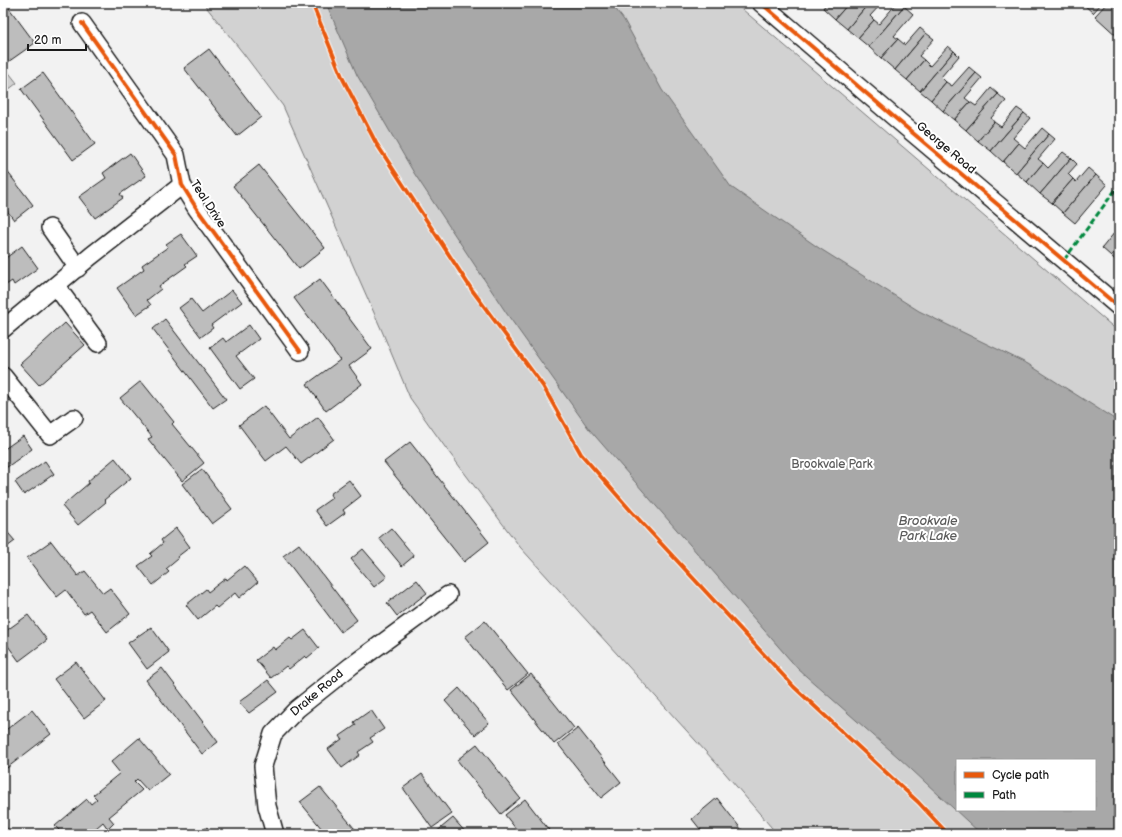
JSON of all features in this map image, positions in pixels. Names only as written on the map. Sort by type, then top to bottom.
[{"type":"street","name":"George Road","points":[[762,3],[901,123],[1119,307]]},
{"type":"street","name":"Teal Drive","points":[[82,23],[176,155],[182,185],[197,209],[300,351]]},
{"type":"street","name":"Teal Drive","points":[[3,328],[91,256],[182,185]]},
{"type":"street","points":[[50,228],[78,268]]},
{"type":"street","points":[[56,286],[98,343]]},
{"type":"street","points":[[3,376],[50,435],[74,418]]},
{"type":"street","name":"Drake Road","points":[[275,834],[267,806],[263,766],[273,734],[303,704],[351,666],[448,595]]},
{"type":"green space","name":"Brookvale Park Lake","points":[[203,3],[735,3],[1119,332],[1119,834],[777,834],[725,773],[520,547],[410,398],[283,106]]},
{"type":"green space","points":[[3,65],[17,83],[3,94]]},
{"type":"water","name":"Brookvale Park Lake","points":[[326,3],[611,3],[624,20],[662,90],[731,187],[819,248],[919,311],[1028,364],[1119,422],[1119,834],[981,834],[956,811],[1096,811],[1096,759],[956,759],[956,811],[898,757],[798,669],[589,429],[507,314],[414,173],[357,75]]},
{"type":"building","points":[[827,3],[849,3],[835,19],[823,8]]},
{"type":"building","points":[[849,3],[855,3],[857,5],[859,3],[869,3],[847,29],[835,19]]},
{"type":"building","points":[[869,3],[882,3],[870,16],[874,20],[858,38],[847,29]]},
{"type":"building","points":[[897,3],[904,6],[869,47],[858,38],[874,20],[879,24]]},
{"type":"building","points":[[1082,3],[1102,3],[1093,13]]},
{"type":"building","points":[[1107,3],[1112,3],[1119,9],[1119,38],[1095,16]]},
{"type":"building","points":[[904,6],[913,14],[894,36],[898,39],[881,58],[869,47]]},
{"type":"building","points":[[9,8],[35,43],[8,62],[3,55],[3,12]]},
{"type":"building","points":[[920,28],[926,33],[895,70],[881,58],[898,39],[905,45]]},
{"type":"building","points":[[926,33],[934,39],[919,56],[924,60],[907,80],[895,70]]},
{"type":"building","points":[[948,46],[954,51],[920,91],[907,80],[924,60],[930,66]]},
{"type":"building","points":[[209,49],[261,117],[237,136],[184,68]]},
{"type":"building","points":[[954,51],[959,56],[941,77],[946,82],[931,100],[920,91]]},
{"type":"building","points":[[969,67],[976,73],[943,111],[931,100],[946,82],[952,86]]},
{"type":"building","points":[[43,73],[95,144],[73,160],[21,89]]},
{"type":"building","points":[[976,73],[982,78],[965,98],[970,102],[954,120],[943,111]]},
{"type":"building","points":[[991,88],[998,94],[966,130],[954,120],[970,102],[976,106]]},
{"type":"building","points":[[998,94],[1006,101],[991,118],[994,122],[978,141],[966,130]]},
{"type":"building","points":[[1017,108],[1024,113],[991,151],[978,141],[994,122],[1001,127]]},
{"type":"building","points":[[1024,113],[1030,118],[1013,138],[1019,143],[1003,162],[991,151]]},
{"type":"building","points":[[1042,128],[1049,134],[1016,173],[1003,162],[1019,143],[1025,148]]},
{"type":"building","points":[[1049,134],[1055,139],[1038,159],[1043,163],[1027,182],[1016,173]]},
{"type":"building","points":[[1063,152],[1071,158],[1040,194],[1027,182],[1043,163],[1048,168]]},
{"type":"building","points":[[130,153],[146,176],[120,194],[123,198],[95,218],[79,197],[106,178],[103,173]]},
{"type":"building","points":[[1071,158],[1077,164],[1068,174],[1073,179],[1052,203],[1040,194]]},
{"type":"building","points":[[259,165],[325,248],[299,269],[233,186]]},
{"type":"building","points":[[3,166],[33,205],[14,220],[3,205]]},
{"type":"building","points":[[1088,168],[1096,175],[1063,213],[1052,203],[1073,179],[1076,182]]},
{"type":"building","points":[[1096,175],[1107,185],[1075,223],[1063,213]]},
{"type":"building","points":[[1119,227],[1119,246],[1111,256],[1102,248]]},
{"type":"building","points":[[181,234],[197,256],[185,264],[187,266],[159,286],[161,289],[147,300],[151,305],[136,315],[117,288],[144,269],[142,265],[168,247],[166,244]]},
{"type":"building","points":[[22,246],[38,268],[14,285],[12,281],[3,287],[3,260]]},
{"type":"building","points":[[1119,246],[1119,263],[1111,256]]},
{"type":"building","points":[[320,279],[372,349],[349,366],[362,384],[326,411],[307,384],[340,360],[294,298]]},
{"type":"building","points":[[232,290],[242,302],[211,325],[213,328],[201,337],[179,308],[191,299],[202,313]]},
{"type":"building","points":[[165,319],[226,399],[213,408],[153,329]]},
{"type":"building","points":[[65,323],[85,345],[39,385],[20,364]]},
{"type":"building","points":[[249,325],[259,339],[236,356],[254,379],[240,389],[210,348],[223,338],[226,342]]},
{"type":"building","points":[[141,381],[174,422],[172,424],[204,463],[182,481],[148,439],[152,437],[120,398]]},
{"type":"building","points":[[3,394],[9,402],[3,407]]},
{"type":"building","points":[[264,406],[289,439],[318,417],[334,439],[301,464],[286,446],[266,461],[239,425]]},
{"type":"building","points":[[23,436],[32,449],[3,470],[3,450]]},
{"type":"building","points":[[410,442],[489,542],[464,562],[384,462]]},
{"type":"building","points":[[115,458],[131,478],[104,500],[106,502],[78,525],[62,506]]},
{"type":"building","points":[[45,461],[54,474],[24,495],[15,482]]},
{"type":"building","points":[[202,469],[232,509],[212,524],[182,484]]},
{"type":"building","points":[[349,480],[361,496],[343,510],[345,513],[327,526],[315,510],[332,498],[330,494]]},
{"type":"building","points":[[3,527],[15,541],[3,550]]},
{"type":"building","points":[[176,528],[190,547],[177,557],[178,559],[166,569],[169,572],[153,585],[138,566],[152,556],[150,554],[163,543],[161,540]]},
{"type":"building","points":[[391,528],[414,556],[402,566],[379,538]]},
{"type":"building","points":[[51,541],[78,576],[85,571],[103,593],[110,588],[130,614],[107,632],[90,610],[84,614],[66,590],[57,597],[27,558]]},
{"type":"building","points":[[299,544],[357,620],[341,632],[283,556]]},
{"type":"building","points":[[363,549],[387,577],[374,587],[351,559]]},
{"type":"building","points":[[244,566],[258,582],[239,598],[235,593],[217,608],[215,606],[198,620],[186,605],[206,589],[208,592],[226,578],[227,580]]},
{"type":"building","points":[[417,580],[427,593],[397,616],[387,603]]},
{"type":"building","points":[[28,615],[47,640],[19,661],[3,639],[3,633]]},
{"type":"building","points":[[485,621],[528,674],[508,690],[465,637]]},
{"type":"building","points":[[151,627],[169,652],[147,669],[128,643]]},
{"type":"building","points":[[305,630],[319,648],[307,658],[305,656],[289,669],[286,666],[271,678],[256,660],[273,647],[275,650],[290,638],[292,640]]},
{"type":"building","points":[[76,662],[106,701],[84,718],[54,679]]},
{"type":"building","points":[[162,668],[218,742],[202,754],[146,680]]},
{"type":"building","points":[[531,674],[574,728],[554,744],[511,690]]},
{"type":"building","points":[[268,680],[278,692],[249,713],[239,702]]},
{"type":"building","points":[[459,688],[489,723],[475,735],[445,701]]},
{"type":"building","points":[[32,710],[51,734],[3,771],[3,732]]},
{"type":"building","points":[[371,710],[384,729],[370,738],[373,742],[358,752],[360,755],[342,768],[328,749],[342,739],[340,736],[356,725],[354,722]]},
{"type":"building","points":[[578,728],[621,782],[601,798],[558,744]]},
{"type":"building","points":[[139,738],[169,774],[148,791],[137,779],[134,782],[142,790],[109,817],[114,823],[108,829],[103,822],[89,834],[54,834],[59,830],[55,826],[87,799],[91,804],[97,799],[93,795],[120,773],[111,762]]},
{"type":"building","points":[[477,744],[520,798],[501,814],[457,760]]},
{"type":"building","points":[[422,774],[452,814],[432,828],[403,788]]},
{"type":"building","points":[[320,787],[359,834],[326,834],[300,802]]},
{"type":"building","points":[[717,798],[745,834],[704,834],[692,819]]},
{"type":"building","points":[[525,799],[552,834],[520,834],[505,815]]},
{"type":"building","points":[[453,818],[467,834],[435,833]]},
{"type":"building","points":[[3,823],[11,834],[3,834]]},
{"type":"building","points":[[207,827],[213,834],[199,834]]},
{"type":"marked path","points":[[1064,260],[1119,185]]},
{"type":"cycle path","points":[[312,3],[343,79],[376,143],[472,290],[543,386],[581,454],[631,511],[794,687],[918,802],[948,834]]},
{"type":"cycle path","points":[[761,3],[1119,307]]},
{"type":"cycle path","points":[[82,23],[176,155],[182,185],[197,209],[300,351]]},
{"type":"park label","name":"Brookvale Park","points":[[832,464]]}]
